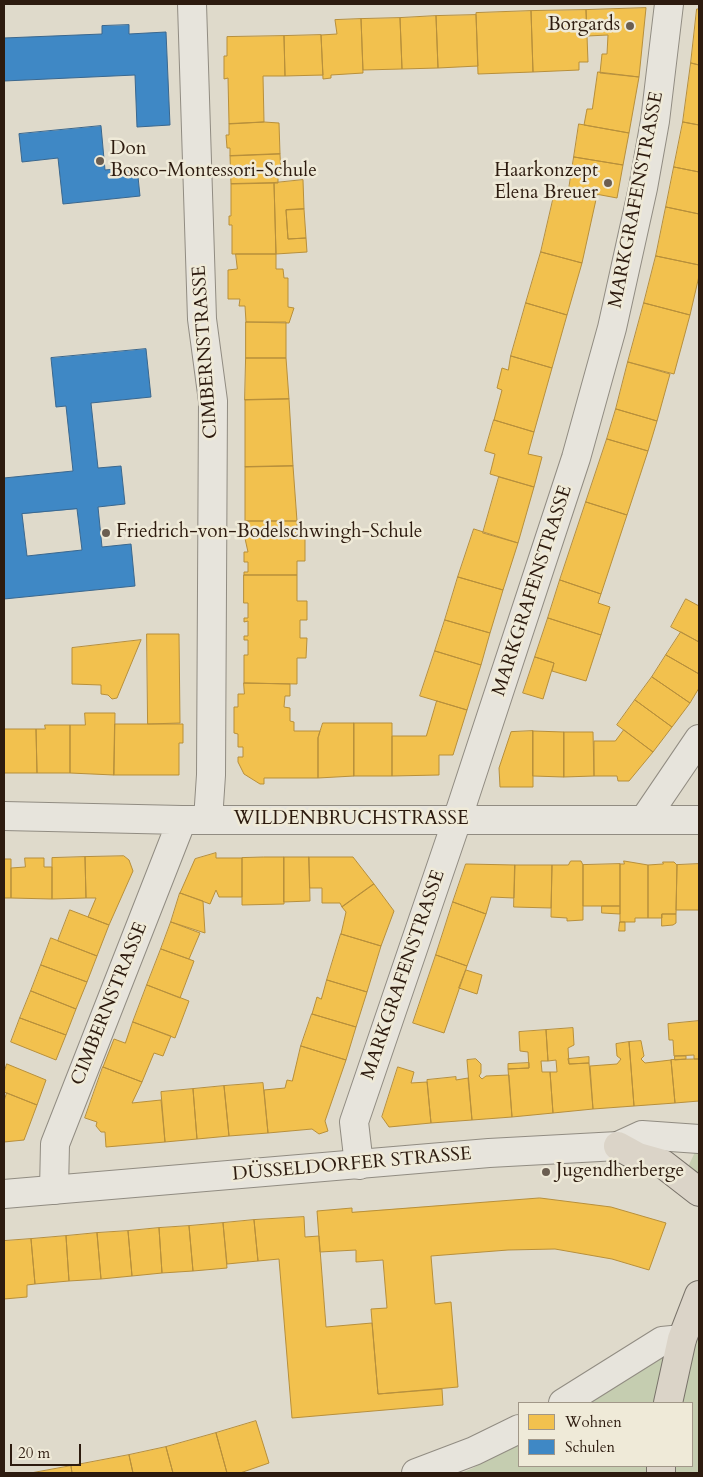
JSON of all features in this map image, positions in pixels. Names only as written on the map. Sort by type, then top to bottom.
[{"type":"highway","points":[[618,1146],[638,1157],[664,1164],[699,1192]]},
{"type":"highway","points":[[668,1402],[682,1339],[699,1295]]},
{"type":"street","name":"CIMBERNSTRASSE","points":[[54,1190],[55,1144],[195,820],[211,775],[213,401],[202,319],[192,4]]},
{"type":"street","name":"MARKGRAFENSTRASSE","points":[[359,1165],[354,1122],[457,820],[576,458],[612,328],[643,188],[654,121],[669,4]]},
{"type":"street","points":[[644,820],[699,739]]},
{"type":"street","name":"WILDENBRUCHSTRASSE","points":[[4,816],[195,820],[699,820]]},
{"type":"street","name":"DÜSSELDORFER STRASSE","points":[[4,1194],[489,1153],[618,1146],[642,1135],[699,1139]]},
{"type":"street","points":[[565,1402],[662,1341],[682,1339]]},
{"type":"street","points":[[416,1473],[474,1451],[518,1429]]},
{"type":"green space","points":[[695,1152],[699,1153],[699,1179],[688,1167]]},
{"type":"green space","points":[[699,1331],[699,1473],[461,1473],[473,1468],[518,1441],[518,1467],[693,1467],[693,1402],[582,1402]]},
{"type":"building: Wohnen","points":[[646,8],[639,77],[600,73],[602,54],[607,54],[608,35],[587,36],[586,10]]},
{"type":"building: Wohnen","points":[[697,9],[699,9],[699,65],[691,63]]},
{"type":"building: Wohnen","points":[[586,10],[588,62],[579,62],[579,70],[533,72],[531,11]]},
{"type":"building: Wohnen","points":[[531,11],[533,72],[478,74],[476,13]]},
{"type":"building: Wohnen","points":[[476,15],[478,66],[438,68],[436,16]]},
{"type":"building: Wohnen","points":[[436,16],[438,68],[402,69],[400,18]]},
{"type":"building: Wohnen","points":[[400,18],[402,69],[363,70],[361,19]]},
{"type":"building: Wohnen","points":[[361,19],[363,73],[331,75],[331,78],[323,79],[321,35],[337,34],[335,20]]},
{"type":"building: Wohnen","points":[[321,35],[323,75],[285,76],[284,36]]},
{"type":"building: Wohnen","points":[[284,36],[285,76],[263,76],[264,122],[229,124],[228,78],[224,79],[224,56],[227,56],[227,37]]},
{"type":"building: Wohnen","points":[[691,63],[699,65],[699,125],[683,122]]},
{"type":"building: Wohnen","points":[[598,72],[639,77],[629,133],[584,125],[587,109],[592,109]]},
{"type":"building: Wohnen","points":[[683,122],[699,125],[699,172],[674,167]]},
{"type":"building: Wohnen","points":[[279,123],[280,154],[230,156],[226,135],[229,135],[229,124]]},
{"type":"building: Wohnen","points":[[579,124],[629,133],[623,165],[574,157]]},
{"type":"building: Wohnen","points":[[280,154],[281,176],[278,175],[278,183],[231,184],[230,156]]},
{"type":"building: Wohnen","points":[[574,157],[623,165],[617,198],[569,189]]},
{"type":"building: Wohnen","points":[[674,167],[699,172],[699,214],[666,207]]},
{"type":"building: Wohnen","points":[[303,180],[304,209],[286,210],[288,239],[306,238],[307,252],[276,254],[274,183]]},
{"type":"building: Wohnen","points":[[274,183],[276,254],[232,254],[232,225],[229,225],[229,216],[231,216],[231,184]]},
{"type":"building: Wohnen","points":[[556,187],[597,195],[582,263],[541,252]]},
{"type":"building: Wohnen","points":[[666,207],[699,214],[699,265],[656,256]]},
{"type":"building: Wohnen","points":[[304,209],[306,238],[288,239],[286,210]]},
{"type":"building: Wohnen","points":[[541,252],[582,263],[567,315],[526,303]]},
{"type":"building: Wohnen","points":[[236,254],[276,254],[276,269],[283,269],[284,278],[288,278],[288,307],[294,308],[289,323],[246,322],[245,306],[239,306],[240,299],[228,299],[228,270],[237,269]]},
{"type":"building: Wohnen","points":[[656,256],[699,265],[699,276],[690,315],[644,303]]},
{"type":"building: Wohnen","points":[[526,303],[567,315],[552,368],[511,356]]},
{"type":"building: Wohnen","points":[[644,303],[690,315],[674,374],[628,362]]},
{"type":"building: Wohnen","points":[[246,322],[286,322],[286,358],[246,358]]},
{"type":"building: Wohnen","points":[[511,356],[552,368],[534,432],[494,420],[502,390],[497,388],[502,368],[508,370]]},
{"type":"building: Wohnen","points":[[246,358],[286,358],[289,399],[245,400]]},
{"type":"building: Wohnen","points":[[628,362],[670,374],[657,421],[616,409]]},
{"type":"building: Wohnen","points":[[289,399],[293,466],[245,467],[245,400]]},
{"type":"building: Wohnen","points":[[616,409],[657,421],[648,451],[607,439]]},
{"type":"building: Wohnen","points":[[494,420],[534,432],[528,454],[542,457],[534,487],[490,474],[495,454],[485,451]]},
{"type":"building: Wohnen","points":[[607,439],[648,451],[627,515],[586,502]]},
{"type":"building: Wohnen","points":[[293,466],[297,521],[245,521],[245,467]]},
{"type":"building: Wohnen","points":[[499,477],[534,487],[518,543],[483,533]]},
{"type":"building: Wohnen","points":[[586,502],[627,515],[601,594],[560,580]]},
{"type":"building: Wohnen","points":[[245,521],[297,521],[297,535],[305,535],[305,561],[297,561],[297,575],[244,575],[244,572],[248,572],[248,562],[244,562],[244,552],[248,552],[244,534],[248,534],[249,524],[245,524]]},
{"type":"building: Wohnen","points":[[474,529],[518,543],[503,590],[458,577]]},
{"type":"building: Wohnen","points":[[244,575],[297,575],[297,601],[307,601],[307,620],[300,620],[300,638],[307,638],[306,658],[297,658],[297,684],[244,683],[244,655],[248,655],[248,640],[244,640],[244,636],[248,636],[248,621],[244,622],[244,618],[248,618],[248,603],[244,603]]},
{"type":"building: Wohnen","points":[[458,577],[503,590],[490,633],[445,620]]},
{"type":"building: Wohnen","points":[[560,580],[601,594],[598,603],[610,607],[601,635],[548,618]]},
{"type":"building: Wohnen","points":[[686,599],[699,606],[699,642],[671,627]]},
{"type":"building: Wohnen","points":[[548,618],[601,635],[586,681],[552,671],[554,663],[535,657]]},
{"type":"building: Wohnen","points":[[445,620],[490,633],[481,665],[435,651]]},
{"type":"building: Wohnen","points":[[681,632],[699,642],[699,674],[666,655]]},
{"type":"building: Wohnen","points":[[147,634],[179,634],[180,723],[148,724]]},
{"type":"building: Wohnen","points":[[141,640],[117,698],[112,699],[108,695],[101,694],[101,685],[72,684],[72,648]]},
{"type":"building: Wohnen","points":[[435,651],[481,665],[467,710],[420,696]]},
{"type":"building: Wohnen","points":[[666,655],[699,674],[699,688],[690,703],[652,677]]},
{"type":"building: Wohnen","points":[[535,657],[554,663],[543,699],[523,693]]},
{"type":"building: Wohnen","points":[[652,677],[690,703],[672,727],[635,700]]},
{"type":"building: Wohnen","points":[[244,683],[290,684],[290,696],[285,696],[284,707],[290,708],[290,721],[294,722],[294,731],[320,731],[318,738],[318,778],[264,778],[264,784],[260,784],[244,774],[238,762],[238,757],[243,757],[243,747],[238,747],[238,734],[234,733],[234,707],[238,707],[238,694],[244,694]]},
{"type":"building: Wohnen","points":[[635,700],[672,727],[653,752],[617,725]]},
{"type":"building: Wohnen","points":[[437,701],[467,710],[453,755],[439,755],[439,775],[392,776],[392,736],[426,736]]},
{"type":"building: Wohnen","points":[[85,713],[115,713],[114,775],[70,773],[70,725],[85,725]]},
{"type":"building: Wohnen","points":[[323,723],[354,723],[354,776],[318,778],[318,738]]},
{"type":"building: Wohnen","points":[[354,723],[392,723],[392,776],[354,776]]},
{"type":"building: Wohnen","points":[[115,724],[183,724],[183,743],[179,743],[179,775],[114,775]]},
{"type":"building: Wohnen","points":[[45,725],[70,725],[70,773],[37,773],[36,729],[45,729]]},
{"type":"building: Wohnen","points":[[4,729],[36,729],[37,773],[4,773]]},
{"type":"building: Wohnen","points":[[624,730],[653,752],[629,781],[618,781],[617,776],[594,776],[594,741],[615,741]]},
{"type":"building: Wohnen","points":[[533,731],[564,732],[564,777],[533,776]]},
{"type":"building: Wohnen","points":[[533,731],[533,787],[500,787],[499,768],[511,732]]},
{"type":"building: Wohnen","points":[[564,732],[593,732],[594,776],[564,777]]},
{"type":"building: Wohnen","points":[[216,853],[216,858],[242,858],[242,897],[219,897],[216,890],[210,904],[180,893],[195,859]]},
{"type":"building: Wohnen","points":[[124,856],[129,860],[133,871],[109,925],[88,917],[96,898],[86,898],[85,857]]},
{"type":"building: Wohnen","points":[[85,857],[86,898],[52,899],[52,858]]},
{"type":"building: Wohnen","points":[[284,857],[284,904],[242,905],[242,858]]},
{"type":"building: Wohnen","points":[[284,857],[309,857],[310,901],[284,902]]},
{"type":"building: Wohnen","points":[[309,857],[353,857],[374,884],[342,907],[340,903],[322,903],[322,888],[310,888]]},
{"type":"building: Wohnen","points":[[25,858],[44,858],[44,867],[52,867],[52,899],[11,898],[11,868],[25,867]]},
{"type":"building: Wohnen","points":[[4,859],[11,859],[11,898],[4,898]]},
{"type":"building: Wohnen","points":[[571,861],[581,861],[583,865],[583,920],[567,921],[567,918],[551,917],[552,865],[568,865]]},
{"type":"building: Wohnen","points":[[624,861],[648,865],[648,918],[635,918],[635,922],[620,922],[620,864],[624,864]]},
{"type":"building: Wohnen","points":[[663,862],[674,862],[677,865],[676,914],[662,914],[662,918],[648,918],[648,865],[663,864]]},
{"type":"building: Wohnen","points":[[466,864],[515,865],[514,898],[491,897],[486,914],[453,902]]},
{"type":"building: Wohnen","points":[[620,864],[620,906],[583,906],[583,865]]},
{"type":"building: Wohnen","points":[[699,864],[699,910],[676,910],[677,865]]},
{"type":"building: Wohnen","points":[[515,865],[552,865],[551,908],[514,907]]},
{"type":"building: Wohnen","points":[[374,884],[394,911],[381,946],[341,934],[346,912],[342,907]]},
{"type":"building: Wohnen","points":[[180,893],[203,901],[205,933],[171,922]]},
{"type":"building: Wohnen","points":[[453,902],[486,914],[467,966],[436,955]]},
{"type":"building: Wohnen","points":[[602,906],[620,906],[620,914],[602,913]]},
{"type":"building: Wohnen","points":[[70,910],[109,925],[97,956],[58,941]]},
{"type":"building: Wohnen","points":[[662,914],[676,914],[676,923],[662,926]]},
{"type":"building: Wohnen","points":[[171,922],[200,933],[189,959],[161,949]]},
{"type":"building: Wohnen","points":[[620,922],[625,922],[625,931],[619,931]]},
{"type":"building: Wohnen","points":[[341,934],[381,946],[367,992],[327,980]]},
{"type":"building: Wohnen","points":[[51,938],[97,956],[87,982],[41,965]]},
{"type":"building: Wohnen","points":[[161,949],[194,961],[180,998],[147,985]]},
{"type":"building: Wohnen","points":[[436,955],[467,966],[444,1033],[413,1023]]},
{"type":"building: Wohnen","points":[[41,965],[87,982],[76,1009],[31,991]]},
{"type":"building: Wohnen","points":[[466,970],[482,975],[477,994],[459,988]]},
{"type":"building: Wohnen","points":[[327,980],[367,992],[356,1027],[312,1014],[317,997],[321,999]]},
{"type":"building: Wohnen","points":[[147,985],[189,1001],[175,1038],[133,1022]]},
{"type":"building: Wohnen","points":[[31,991],[76,1009],[66,1035],[20,1018]]},
{"type":"building: Wohnen","points":[[312,1014],[356,1027],[346,1060],[301,1046]]},
{"type":"building: Wohnen","points":[[20,1018],[66,1035],[56,1060],[11,1042]]},
{"type":"building: Wohnen","points":[[699,1021],[699,1059],[694,1059],[694,1055],[674,1056],[673,1040],[669,1040],[668,1024]]},
{"type":"building: Wohnen","points":[[133,1022],[171,1036],[163,1056],[154,1053],[142,1082],[103,1067],[114,1039],[125,1043]]},
{"type":"building: Wohnen","points":[[573,1028],[574,1045],[568,1048],[569,1064],[589,1063],[593,1109],[553,1113],[550,1072],[557,1072],[556,1060],[548,1061],[546,1030]]},
{"type":"building: Wohnen","points":[[546,1030],[548,1061],[541,1061],[542,1072],[550,1072],[553,1113],[512,1117],[508,1069],[529,1068],[528,1052],[520,1051],[519,1032]]},
{"type":"building: Wohnen","points":[[641,1041],[644,1056],[641,1059],[645,1063],[671,1060],[675,1103],[634,1106],[629,1042]]},
{"type":"building: Wohnen","points":[[629,1042],[634,1106],[593,1109],[590,1066],[617,1064],[621,1059],[617,1056],[616,1044]]},
{"type":"building: Wohnen","points":[[301,1046],[346,1060],[325,1121],[328,1131],[319,1134],[312,1129],[268,1133],[264,1090],[285,1088],[287,1080],[292,1081]]},
{"type":"building: Wohnen","points":[[675,1056],[686,1056],[686,1059],[675,1060]]},
{"type":"building: Wohnen","points":[[589,1057],[589,1063],[569,1064],[568,1059]]},
{"type":"building: Wohnen","points":[[476,1059],[481,1064],[479,1076],[482,1079],[486,1076],[509,1075],[512,1117],[472,1120],[467,1060]]},
{"type":"building: Wohnen","points":[[699,1059],[699,1101],[675,1103],[671,1060]]},
{"type":"building: Wohnen","points":[[529,1063],[529,1068],[508,1069],[508,1064]]},
{"type":"building: Wohnen","points":[[7,1064],[46,1080],[37,1105],[4,1092],[4,1073]]},
{"type":"building: Wohnen","points":[[103,1067],[142,1082],[132,1103],[161,1100],[165,1142],[106,1147],[105,1132],[101,1132],[96,1126],[97,1122],[85,1118]]},
{"type":"building: Wohnen","points":[[398,1067],[414,1072],[411,1083],[427,1082],[431,1123],[389,1127],[382,1117]]},
{"type":"building: Wohnen","points":[[456,1077],[456,1080],[468,1078],[472,1120],[431,1123],[427,1080]]},
{"type":"building: Wohnen","points":[[263,1083],[268,1133],[229,1136],[224,1086]]},
{"type":"building: Wohnen","points":[[224,1086],[229,1136],[197,1139],[193,1089]]},
{"type":"building: Wohnen","points":[[193,1089],[197,1139],[165,1142],[161,1092]]},
{"type":"building: Wohnen","points":[[7,1093],[37,1105],[24,1140],[4,1142],[4,1101]]},
{"type":"building: Wohnen","points":[[540,1198],[611,1207],[666,1223],[649,1270],[612,1259],[555,1249],[508,1250],[431,1256],[435,1304],[451,1302],[458,1387],[378,1394],[371,1309],[387,1308],[383,1260],[356,1262],[356,1250],[320,1252],[317,1211],[352,1208],[352,1212]]},
{"type":"building: Wohnen","points":[[304,1217],[305,1237],[319,1236],[326,1327],[372,1323],[378,1394],[442,1389],[443,1405],[292,1418],[279,1259],[258,1261],[254,1220]]},
{"type":"building: Wohnen","points":[[254,1220],[258,1261],[227,1264],[223,1223]]},
{"type":"building: Wohnen","points":[[223,1223],[227,1268],[193,1271],[189,1226]]},
{"type":"building: Wohnen","points":[[189,1226],[193,1271],[162,1273],[159,1228]]},
{"type":"building: Wohnen","points":[[159,1228],[162,1273],[132,1276],[128,1231]]},
{"type":"building: Wohnen","points":[[128,1231],[132,1276],[101,1279],[97,1233]]},
{"type":"building: Wohnen","points":[[97,1233],[101,1279],[69,1281],[66,1236]]},
{"type":"building: Wohnen","points":[[66,1236],[69,1281],[35,1284],[31,1239]]},
{"type":"building: Wohnen","points":[[31,1239],[35,1284],[27,1285],[27,1297],[4,1299],[4,1241]]},
{"type":"building: Wohnen","points":[[256,1421],[269,1463],[240,1473],[227,1473],[216,1433]]},
{"type":"building: Wohnen","points":[[216,1433],[227,1473],[173,1473],[166,1447]]},
{"type":"building: Wohnen","points":[[166,1447],[173,1473],[133,1473],[129,1455]]},
{"type":"building: Wohnen","points":[[129,1455],[133,1473],[72,1473],[71,1466]]},
{"type":"building: Wohnen","points":[[71,1466],[72,1473],[31,1473]]},
{"type":"building: Schulen","points":[[129,25],[129,34],[166,32],[170,125],[137,127],[135,75],[4,81],[4,38],[102,34],[102,26]]},
{"type":"building: Schulen","points":[[101,126],[105,170],[137,167],[140,196],[63,204],[58,158],[22,162],[19,134]]},
{"type":"building: Schulen","points":[[146,349],[151,397],[91,403],[98,468],[121,466],[125,504],[98,507],[102,547],[131,544],[135,586],[4,599],[4,478],[73,471],[66,406],[56,407],[51,358]],"holes":[[[77,509],[82,550],[27,556],[22,514]]]},
{"type":"place","name":"Borgards","points":[[630,26]]},
{"type":"place","name":"Don Bosco-Montessori-Schule","points":[[100,161]]},
{"type":"place","name":"Haarkonzept Elena Breuer","points":[[608,183]]},
{"type":"place","name":"Friedrich-von-Bodelschwingh-Schule","points":[[106,533]]},
{"type":"place","name":"Jugendherberge","points":[[546,1172]]}]
